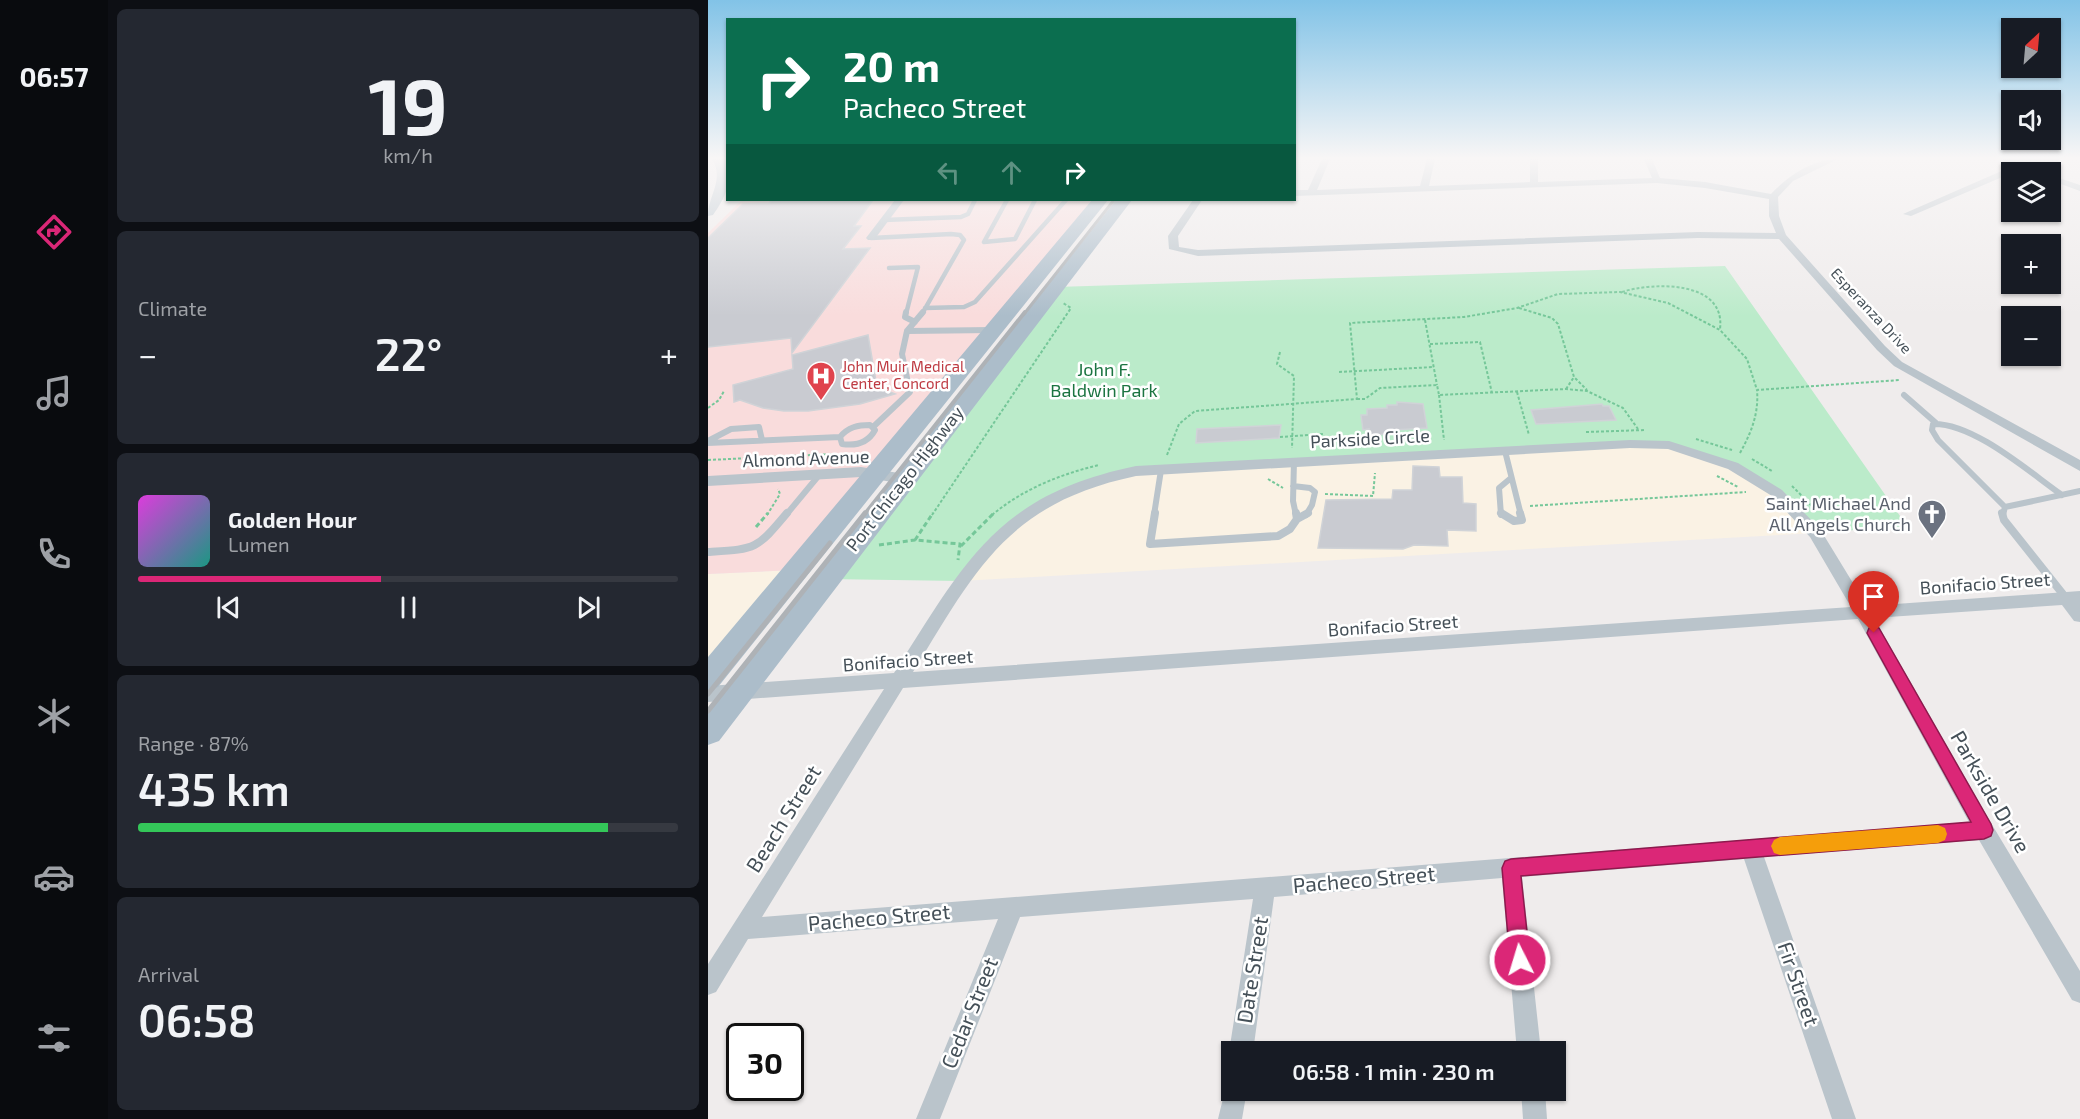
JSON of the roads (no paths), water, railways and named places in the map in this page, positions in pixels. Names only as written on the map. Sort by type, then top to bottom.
[{"type":"main road","name":"Port Chicago Highway","points":[[708,678],[1091,211]]},
{"type":"main road","name":"Port Chicago Highway","points":[[708,731],[1115,211]]},
{"type":"main road","points":[[992,330],[1018,334]]},
{"type":"street","points":[[871,237],[891,211]]},
{"type":"street","points":[[1190,211],[1173,236],[1174,249],[1197,254],[1698,235],[1782,236]]},
{"type":"street","name":"Esperanza Drive","points":[[1774,211],[1782,236],[1881,348],[1898,364],[2080,466]]},
{"type":"street","points":[[1908,214],[1914,211]]},
{"type":"street","name":"Parkside Circle","points":[[900,681],[975,562],[998,536],[1022,515],[1049,498],[1106,476],[1160,463],[1293,455],[1505,451],[1630,444],[1669,445],[1733,466],[1777,493],[1815,533],[1863,613]]},
{"type":"street","name":"Almond Avenue","points":[[708,481],[874,473],[905,479]]},
{"type":"street","points":[[2073,597],[2080,616]]},
{"type":"street","name":"Bonifacio Street","points":[[708,694],[2073,597]]},
{"type":"street","name":"Parkside Drive","points":[[1863,613],[1984,830],[2080,992]]},
{"type":"street","name":"Beach Street","points":[[708,984],[900,681]]},
{"type":"street","name":"Pacheco Street","points":[[743,929],[1984,830]]},
{"type":"street","name":"Fir Street","points":[[1751,849],[1844,1119]]},
{"type":"street","points":[[1511,868],[1528,1041]]},
{"type":"street","name":"Date Street","points":[[1243,1041],[1265,888]]},
{"type":"street","name":"Cedar Street","points":[[928,1119],[1013,908]]},
{"type":"street","points":[[1230,1119],[1233,1101]]},
{"type":"street","points":[[1534,1101],[1535,1119]]},
{"type":"lane","points":[[884,220],[961,217],[969,211]]},
{"type":"lane","points":[[1001,211],[984,242],[1015,239],[1029,211]]},
{"type":"lane","points":[[925,308],[964,307],[975,302],[1056,211]]},
{"type":"lane","points":[[840,437],[840,441],[846,445],[862,443],[872,437],[873,427],[910,392],[902,354],[907,331],[925,308],[964,240],[960,235],[951,234],[871,237]]},
{"type":"lane","points":[[889,268],[918,267],[905,317],[915,322]]},
{"type":"lane","points":[[907,331],[992,330]]},
{"type":"lane","points":[[1904,395],[1936,423],[1955,426],[1968,432],[2062,495]]},
{"type":"lane","points":[[1936,423],[1933,424],[1932,430],[1938,440],[2006,507]]},
{"type":"lane","points":[[708,442],[840,437],[855,426],[873,427]]},
{"type":"lane","points":[[708,442],[731,429],[759,427],[762,440]]},
{"type":"lane","points":[[1505,451],[1522,520],[1514,521],[1505,518],[1499,508],[1499,488],[1511,478]]},
{"type":"lane","points":[[1293,455],[1293,501],[1297,519]]},
{"type":"lane","points":[[1160,463],[1150,544],[1278,536],[1290,529],[1297,519],[1306,516],[1312,509],[1315,492],[1310,488],[1293,486]]},
{"type":"lane","points":[[708,552],[746,550],[764,540],[820,474]]},
{"type":"lane","points":[[2073,597],[2004,520],[2002,512],[2006,507],[2080,491]]},
{"type":"railway","points":[[1024,314],[1105,211]]},
{"type":"railway","points":[[864,515],[1025,312]]},
{"type":"railway","points":[[708,711],[865,513]]},
{"type":"railway","points":[[708,694],[830,543]]},
{"type":"place","name":"John Muir Medical Center, Concord","points":[[821,402]]},
{"type":"place","name":"Saint Michael And All Angels Church","points":[[1932,540]]},
{"type":"park label","name":"John F. Baldwin Park","points":[[1104,380]]}]
